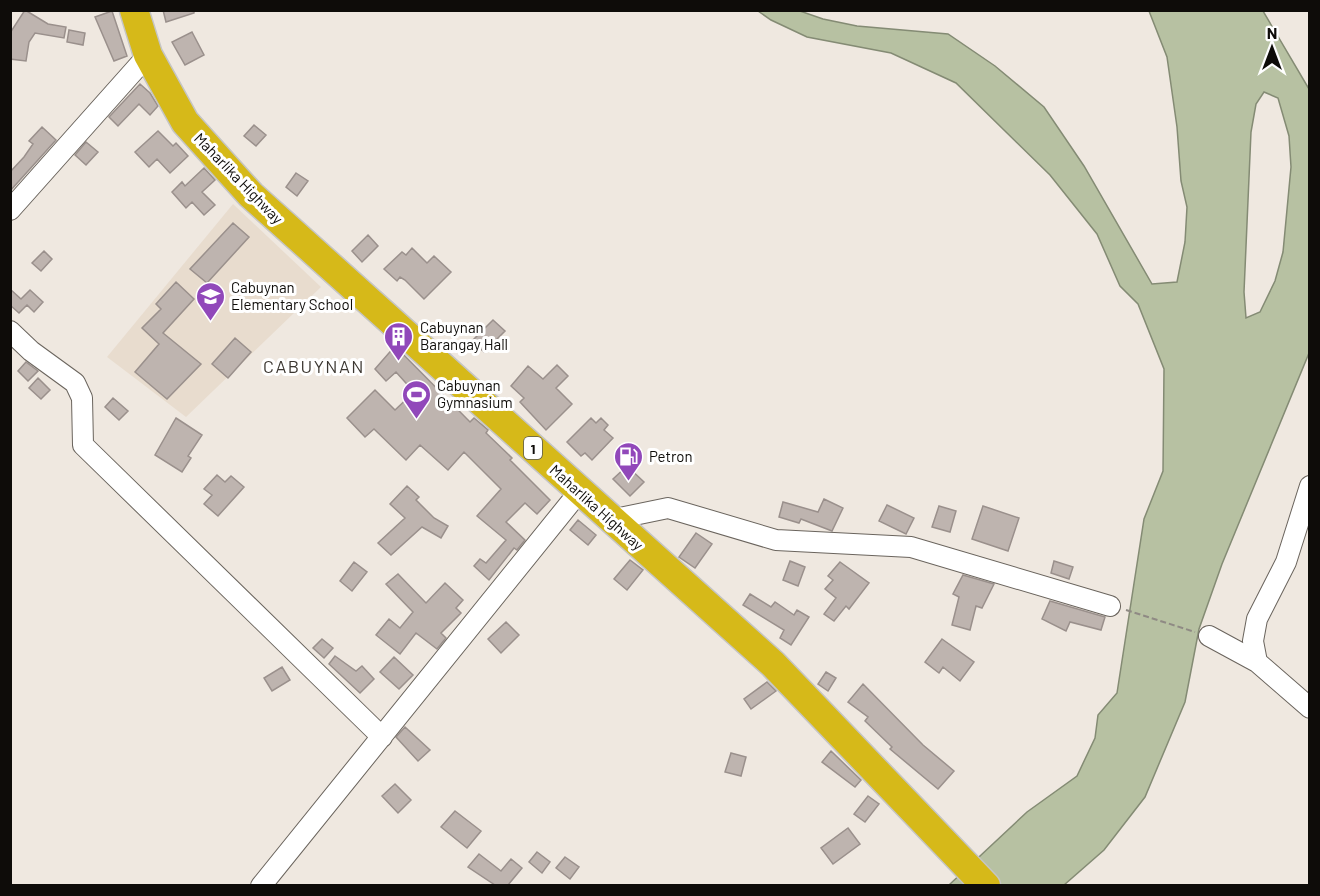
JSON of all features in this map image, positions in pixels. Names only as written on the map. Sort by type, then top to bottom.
[{"type":"highway","name":"Maharlika Highway","points":[[134,10],[148,55],[185,122],[251,195],[610,520],[773,664],[986,885]]},
{"type":"street","points":[[10,210],[148,55]]},
{"type":"street","points":[[10,331],[31,351],[75,383],[82,398],[83,445],[382,737]]},
{"type":"street","points":[[1257,662],[1253,641],[1257,619],[1286,562],[1310,486]]},
{"type":"street","points":[[261,885],[579,492]]},
{"type":"street","points":[[610,520],[668,508],[776,540],[911,547],[1110,606]]},
{"type":"street","points":[[1209,636],[1257,662],[1310,708]]},
{"type":"path","points":[[1110,606],[1209,636]]},
{"type":"shaded area","points":[[758,11],[800,11],[823,19],[857,26],[948,34],[995,66],[1044,107],[1084,166],[1152,284],[1177,282],[1185,242],[1187,207],[1181,181],[1177,127],[1167,57],[1149,11],[1263,11],[1309,89],[1309,353],[1222,564],[1199,629],[1185,702],[1145,797],[1104,850],[1064,885],[949,885],[1027,812],[1077,776],[1095,738],[1098,715],[1117,693],[1144,519],[1163,471],[1164,369],[1138,304],[1120,286],[1097,234],[1050,175],[956,83],[891,53],[807,37],[771,20]],"holes":[[[1264,92],[1278,98],[1289,136],[1291,167],[1283,252],[1275,281],[1260,312],[1246,318],[1244,292],[1251,132],[1256,104]]]},
{"type":"shaded area","name":"Cabuynan Elementary School","points":[[233,204],[321,287],[186,417],[107,357]]},
{"type":"building","points":[[25,10],[48,24],[66,27],[64,38],[35,33],[29,42],[26,61],[10,59],[10,33]]},
{"type":"building","points":[[163,10],[194,10],[194,13],[166,22]]},
{"type":"building","points":[[112,11],[127,56],[114,61],[95,17]]},
{"type":"building","points":[[69,30],[85,33],[83,45],[67,42]]},
{"type":"building","points":[[192,32],[204,55],[185,65],[172,42]]},
{"type":"building","points":[[140,84],[150,93],[158,106],[150,115],[139,104],[118,126],[109,117]]},
{"type":"building","points":[[254,125],[266,135],[256,146],[244,136]]},
{"type":"building","points":[[42,127],[56,140],[10,191],[10,172],[24,157],[33,144],[29,141]]},
{"type":"building","points":[[158,131],[173,146],[176,143],[188,156],[170,173],[157,159],[149,167],[135,152]]},
{"type":"building","points":[[86,142],[98,152],[86,165],[75,155]]},
{"type":"building","points":[[204,168],[215,180],[202,192],[215,205],[204,215],[192,202],[186,208],[172,192],[182,182],[185,186]]},
{"type":"building","points":[[296,173],[308,181],[297,196],[286,187]]},
{"type":"building","points":[[233,223],[249,237],[207,283],[190,269]]},
{"type":"building","points":[[368,235],[378,246],[362,262],[352,251]]},
{"type":"building","points":[[412,248],[427,263],[434,256],[451,272],[424,299],[405,280],[400,277],[397,281],[384,269],[402,252],[406,255]]},
{"type":"building","points":[[44,251],[52,259],[41,271],[32,263]]},
{"type":"building","points":[[176,282],[194,299],[163,333],[201,364],[167,399],[135,372],[159,344],[142,328],[161,309],[156,304]]},
{"type":"building","points":[[10,289],[21,299],[30,290],[43,302],[34,312],[27,305],[19,313],[10,305]]},
{"type":"building","points":[[493,320],[505,331],[484,352],[472,341]]},
{"type":"building","points":[[235,338],[251,352],[228,378],[212,364]]},
{"type":"building","points":[[395,346],[470,422],[474,418],[488,430],[486,433],[550,500],[537,514],[525,503],[506,522],[525,540],[517,550],[514,548],[489,580],[474,566],[480,559],[486,563],[506,540],[477,516],[501,489],[464,452],[448,470],[420,445],[406,460],[374,429],[365,437],[347,418],[375,390],[395,410],[414,392],[396,372],[386,381],[375,369]]},
{"type":"building","points":[[26,362],[38,371],[28,381],[18,371]]},
{"type":"building","points":[[557,365],[568,376],[556,388],[572,404],[546,430],[520,402],[524,398],[511,386],[528,366],[543,379]]},
{"type":"building","points":[[38,378],[50,390],[41,399],[29,388]]},
{"type":"building","points":[[113,398],[128,411],[119,420],[105,407]]},
{"type":"building","points":[[176,418],[202,435],[188,456],[191,458],[182,472],[155,455]]},
{"type":"building","points":[[591,418],[596,423],[601,418],[608,425],[604,430],[613,438],[592,460],[585,453],[581,456],[567,442]]},
{"type":"building","name":"Petron","points":[[627,466],[644,482],[630,496],[613,479]]},
{"type":"building","points":[[217,475],[225,482],[231,476],[244,487],[218,516],[204,504],[212,495],[204,489]]},
{"type":"building","points":[[407,486],[419,497],[416,500],[434,518],[448,526],[441,538],[422,527],[391,555],[378,543],[405,518],[390,504]]},
{"type":"building","points":[[824,499],[843,508],[832,531],[801,519],[799,523],[779,517],[783,502],[818,512]]},
{"type":"building","points":[[887,505],[914,518],[906,534],[879,521]]},
{"type":"building","points":[[939,506],[956,511],[950,532],[932,527]]},
{"type":"building","points":[[983,506],[1019,518],[1008,551],[972,539]]},
{"type":"building","points":[[578,520],[596,535],[588,545],[570,530]]},
{"type":"building","points":[[696,533],[712,544],[695,568],[679,557]]},
{"type":"building","points":[[630,560],[643,570],[627,590],[614,579]]},
{"type":"building","points":[[790,561],[805,567],[798,586],[783,580]]},
{"type":"building","points":[[1054,561],[1073,567],[1069,579],[1051,573]]},
{"type":"building","points":[[354,562],[367,572],[352,591],[340,581]]},
{"type":"building","points":[[840,562],[869,583],[849,609],[846,606],[834,621],[824,614],[836,598],[825,589],[833,580],[828,576]]},
{"type":"building","points":[[398,574],[426,603],[445,583],[463,600],[456,608],[461,613],[441,633],[446,638],[437,649],[416,633],[400,654],[376,635],[389,619],[400,628],[413,612],[386,584]]},
{"type":"building","points":[[963,575],[994,584],[982,608],[976,606],[970,630],[952,625],[959,597],[953,594]]},
{"type":"building","points":[[750,594],[771,607],[775,602],[794,615],[797,610],[809,617],[791,645],[780,638],[784,630],[743,605]]},
{"type":"building","points":[[1050,601],[1105,617],[1101,630],[1070,622],[1066,631],[1042,619]]},
{"type":"building","points":[[506,622],[519,635],[501,653],[488,639]]},
{"type":"building","points":[[322,639],[333,648],[324,658],[313,648]]},
{"type":"building","points":[[942,639],[974,662],[960,681],[943,667],[939,673],[925,662]]},
{"type":"building","points":[[335,656],[356,671],[362,666],[374,679],[360,693],[329,664]]},
{"type":"building","points":[[394,657],[413,675],[399,689],[380,672]]},
{"type":"building","points":[[282,667],[290,680],[272,691],[264,678]]},
{"type":"building","points":[[826,672],[836,678],[828,691],[818,684]]},
{"type":"building","points":[[767,682],[776,691],[751,709],[744,699]]},
{"type":"building","points":[[863,684],[923,745],[954,771],[938,789],[890,749],[892,747],[865,721],[868,717],[848,702]]},
{"type":"building","points":[[405,727],[430,750],[418,761],[396,737]]},
{"type":"building","points":[[831,751],[861,780],[855,787],[822,762]]},
{"type":"building","points":[[731,753],[746,757],[741,776],[725,772]]},
{"type":"building","points":[[395,784],[411,800],[398,813],[382,796]]},
{"type":"building","points":[[868,796],[879,804],[865,822],[854,814]]},
{"type":"building","points":[[455,811],[481,831],[467,848],[441,827]]},
{"type":"building","points":[[848,828],[860,844],[833,864],[821,848]]},
{"type":"building","points":[[537,852],[550,862],[542,873],[529,862]]},
{"type":"building","points":[[479,854],[501,871],[511,859],[522,868],[508,885],[495,885],[468,867]]},
{"type":"building","points":[[565,857],[579,867],[570,879],[556,868]]},
{"type":"place","name":"Cabuynan Elementary School","points":[[210,322]]},
{"type":"place","name":"Cabuynan Barangay Hall","points":[[399,362]]},
{"type":"place","name":"Cabuynan Gymnasium","points":[[416,420]]},
{"type":"place","name":"Petron","points":[[628,482]]},
{"type":"district","name":"CABUYNAN","points":[[314,366]]}]
